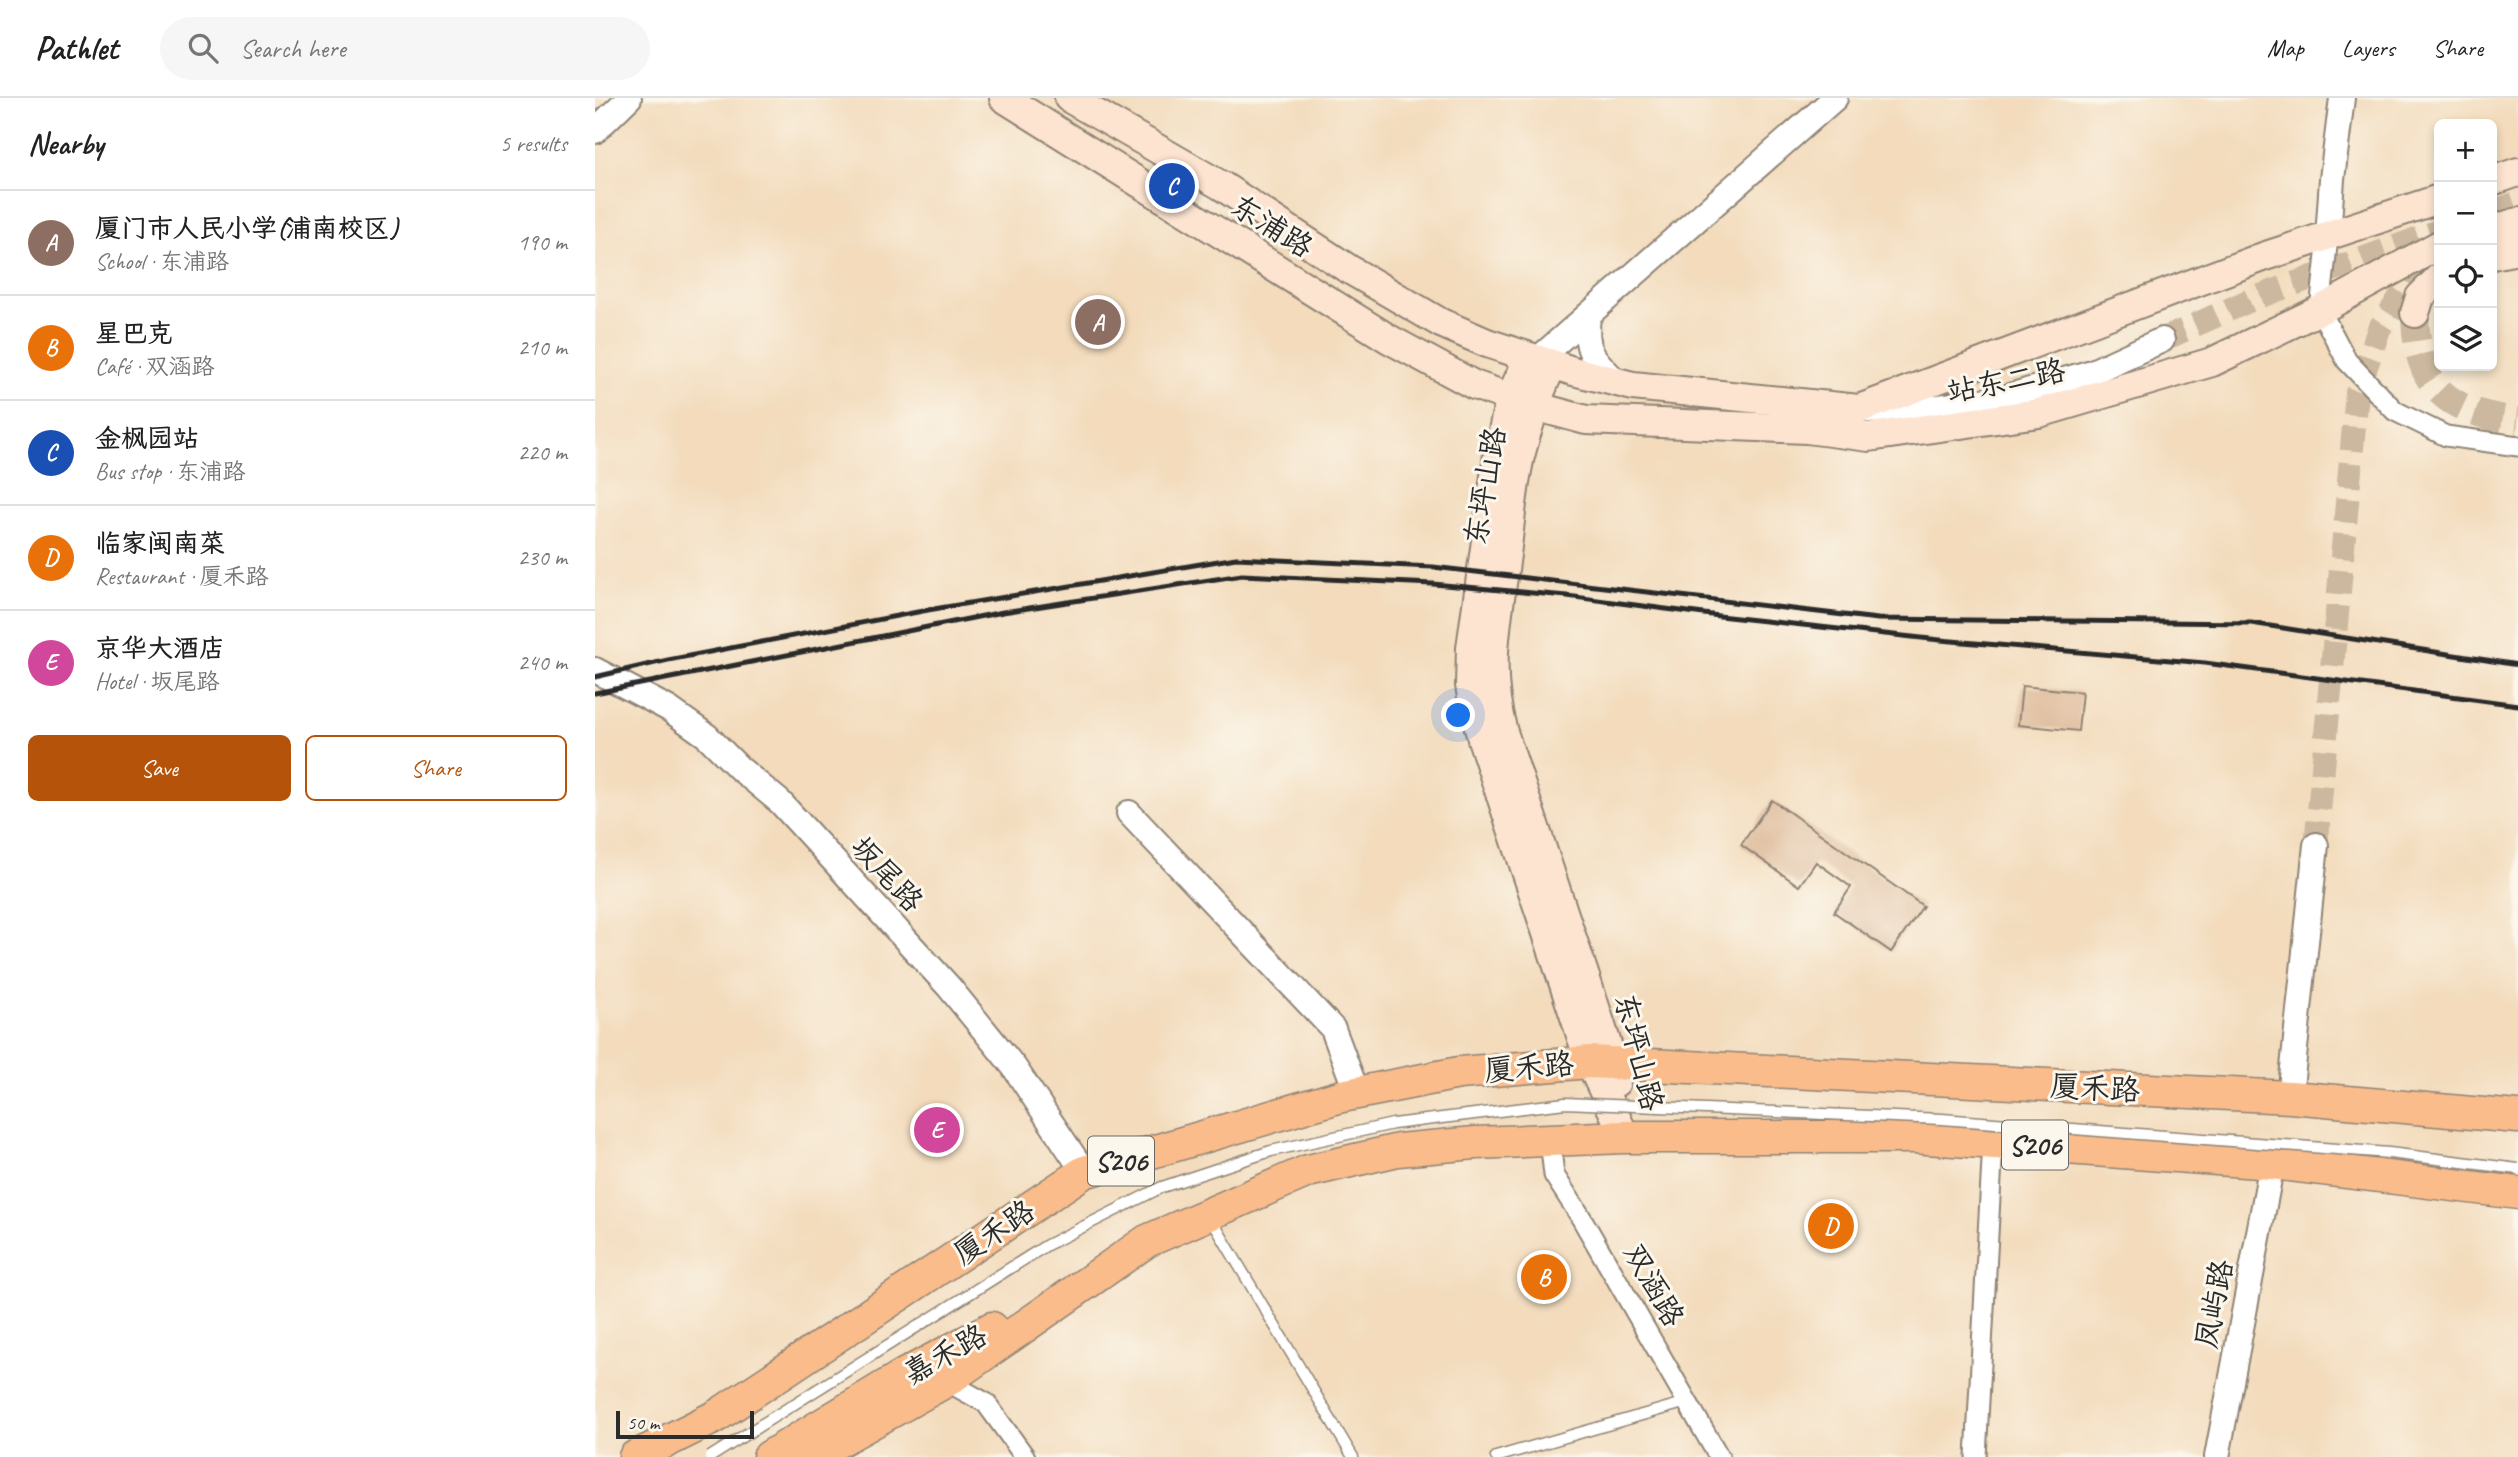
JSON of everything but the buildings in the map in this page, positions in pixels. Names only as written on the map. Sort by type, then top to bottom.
[{"type":"main road","name":"东浦路","points":[[1004,98],[1389,339],[1474,384],[1533,405]]},
{"type":"main road","name":"东浦路","points":[[1069,98],[1222,186],[1347,268],[1441,323],[1487,343],[1633,386],[1859,409]]},
{"type":"main road","points":[[2497,179],[2518,172]]},
{"type":"main road","points":[[1859,409],[2263,257],[2434,201]]},
{"type":"main road","points":[[2497,228],[2518,222]]},
{"type":"main road","name":"站东二路","points":[[1533,405],[1586,420],[1807,429],[1869,438],[2039,413],[2212,362],[2320,310],[2434,248]]},
{"type":"main road","points":[[2497,254],[2518,250]]},
{"type":"main road","points":[[2415,313],[2420,297],[2434,283]]},
{"type":"main road","name":"东坪山路","points":[[1540,360],[1533,405],[1498,455],[1471,648],[1472,697],[1482,738],[1601,1063],[1625,1137]]},
{"type":"main road","name":"厦禾路","points":[[635,1457],[715,1417],[1084,1172],[1357,1093],[1459,1073],[1601,1063],[2290,1097],[2518,1117]]},
{"type":"main road","name":"厦禾路","points":[[1550,1140],[1625,1137],[1913,1137],[2273,1163],[2518,1193]]},
{"type":"main road","name":"S206","points":[[816,1456],[946,1381],[1147,1241],[1308,1171],[1398,1150],[1550,1140]]},
{"type":"main road","name":"嘉禾路","points":[[769,1457],[904,1375],[1124,1257]]},
{"type":"main road","name":"S206","points":[[651,1457],[715,1417]]},
{"type":"street","points":[[595,131],[629,98]]},
{"type":"street","points":[[1540,360],[1835,98]]},
{"type":"street","points":[[2341,98],[2320,310],[2347,361],[2395,411],[2446,436],[2518,446]]},
{"type":"street","points":[[1588,315],[1586,334],[1590,350],[1600,366],[1617,382]]},
{"type":"street","points":[[1859,409],[1898,413],[2003,398],[2092,372],[2162,340]]},
{"type":"street","name":"坂尾路","points":[[595,670],[679,715],[707,736],[739,768],[780,802],[949,987],[1014,1067],[1084,1172]]},
{"type":"street","points":[[1129,813],[1333,1029],[1357,1093]]},
{"type":"street","points":[[2290,1097],[2316,845]]},
{"type":"street","name":"双涵路","points":[[1550,1140],[1554,1175],[1719,1457]]},
{"type":"street","points":[[1976,1457],[1993,1142]]},
{"type":"street","name":"凤屿路","points":[[2217,1457],[2273,1163]]},
{"type":"street","points":[[946,1381],[986,1403],[1025,1457]]},
{"type":"lane","points":[[710,1457],[1047,1245],[1162,1187],[1271,1151],[1392,1124],[1565,1103],[1593,1104],[1942,1119],[2389,1153],[2518,1169]]},
{"type":"lane","points":[[1209,1214],[1353,1457]]},
{"type":"lane","points":[[1496,1457],[1687,1402]]},
{"type":"tunnel","points":[[2497,210],[2518,203]]},
{"type":"tunnel","points":[[2162,340],[2255,298],[2434,233]]},
{"type":"tunnel","points":[[2316,845],[2357,393],[2379,329],[2413,278],[2434,265]]},
{"type":"tunnel","points":[[2415,313],[2422,360],[2429,378],[2440,392],[2454,403],[2472,411],[2518,421]]},
{"type":"railway","points":[[595,677],[668,660],[928,610],[1236,558],[1433,567],[1878,619],[2251,623],[2518,665]]},
{"type":"railway","points":[[595,693],[1003,612],[1242,575],[1433,584],[1567,596],[1940,640],[2205,663],[2518,705]]},
{"type":"place","name":"金枫园站","points":[[1172,186]]},
{"type":"place","name":"厦门市人民小学(浦南校区)","points":[[1098,322]]},
{"type":"place","name":"京华大酒店","points":[[937,1130]]},
{"type":"place","name":"临家闽南菜","points":[[1831,1226]]},
{"type":"place","name":"星巴克","points":[[1544,1277]]}]
